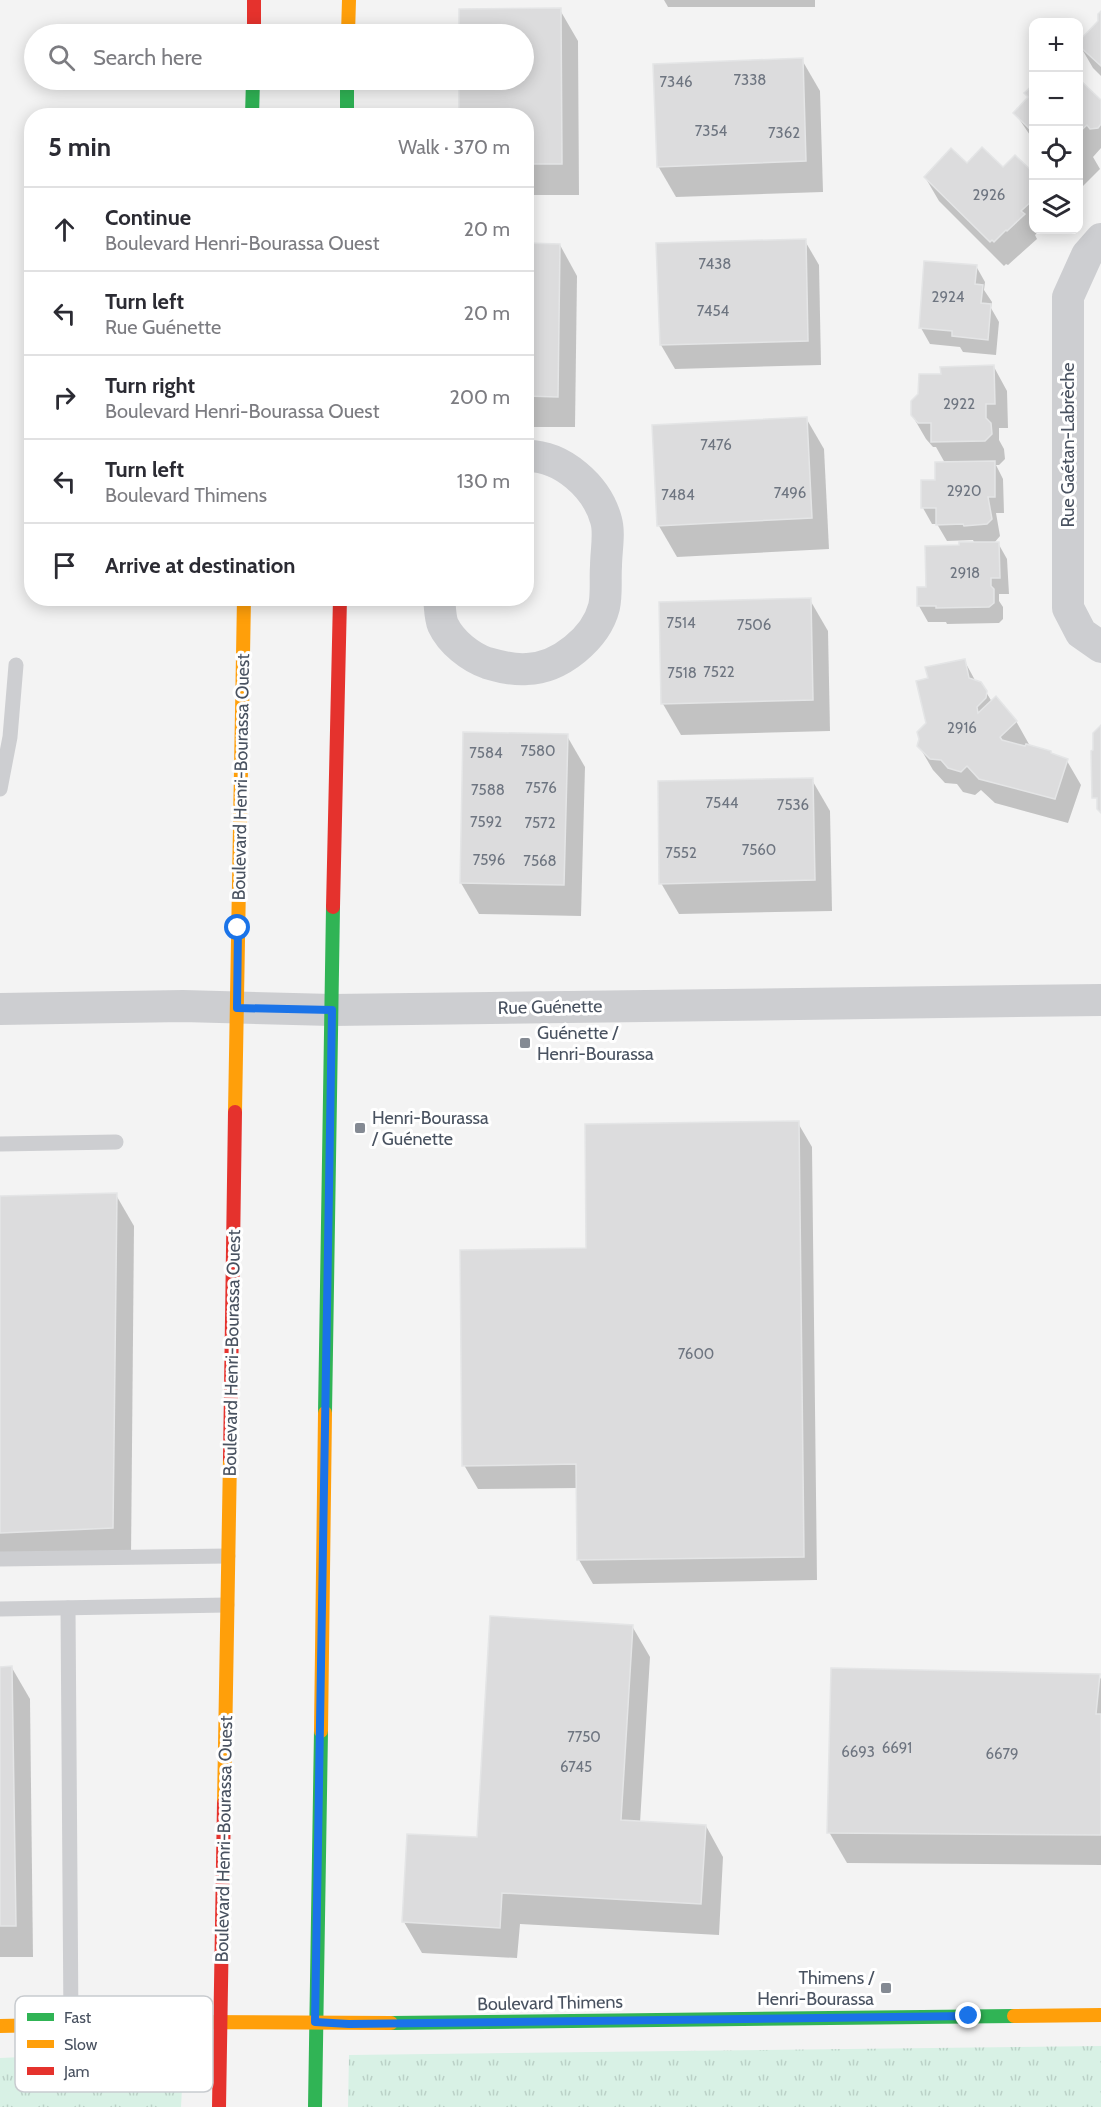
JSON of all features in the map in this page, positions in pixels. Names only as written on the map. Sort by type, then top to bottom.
[{"type":"main road","points":[[254,0],[254,24]]},
{"type":"main road","points":[[348,24],[349,0]]},
{"type":"main road","points":[[252,108],[253,90]]},
{"type":"main road","points":[[347,90],[347,108]]},
{"type":"main road","name":"Boulevard Henri-Bourassa Ouest","points":[[219,2107],[244,606]]},
{"type":"main road","points":[[315,2107],[340,606]]},
{"type":"main road","name":"Boulevard Thimens","points":[[213,2023],[349,2024],[1101,2015]]},
{"type":"main road","name":"Boulevard Thimens","points":[[0,2026],[15,2026]]},
{"type":"street","name":"Rue Gaétan-Labrèche","points":[[1101,239],[1087,255],[1068,297],[1068,608],[1081,633],[1101,647]]},
{"type":"street","points":[[440,606],[442,625],[458,645],[479,660],[504,668],[529,669],[554,662],[576,649],[594,629],[604,606],[607,522],[598,501],[581,478],[558,463],[534,458]]},
{"type":"street","name":"Rue Guénette","points":[[0,1009],[183,1006],[332,1010],[1101,1000]]},
{"type":"lane","points":[[0,789],[10,737],[16,665]]},
{"type":"lane","points":[[0,1144],[116,1142]]},
{"type":"lane","points":[[0,1559],[228,1556]]},
{"type":"lane","points":[[0,1609],[228,1605]]},
{"type":"lane","points":[[68,1608],[72,1996]]},
{"type":"green space","points":[[1101,2046],[1101,2107],[348,2107],[349,2055]]},
{"type":"green space","points":[[15,2057],[15,2092],[182,2092],[181,2107],[0,2107],[0,2058]]},
{"type":"building","points":[[561,8],[562,164],[534,164],[534,108],[459,108],[459,90],[534,90],[534,24],[459,24],[459,9]]},
{"type":"building","points":[[1101,11],[1101,66],[1083,50],[1083,37],[1098,21],[1098,14]]},
{"type":"building","points":[[803,58],[806,161],[657,167],[653,64]]},
{"type":"building","points":[[1083,83],[1101,100],[1101,124],[1098,128],[1090,129],[1087,125],[1083,129]]},
{"type":"building","points":[[1029,88],[1029,128],[1013,113],[1028,97],[1024,93]]},
{"type":"building","points":[[982,147],[1003,167],[1015,155],[1029,168],[1029,204],[1021,211],[1025,214],[994,242],[992,240],[990,242],[924,177],[951,148],[967,163]]},
{"type":"building","points":[[806,239],[808,341],[660,345],[656,243]]},
{"type":"building","points":[[534,243],[560,244],[558,397],[534,396]]},
{"type":"building","points":[[924,261],[977,265],[975,284],[983,285],[981,303],[991,304],[988,340],[952,336],[952,331],[919,328]]},
{"type":"building","points":[[994,365],[995,404],[986,404],[986,418],[991,423],[992,434],[985,441],[931,442],[931,423],[918,423],[911,415],[911,401],[918,394],[919,374],[941,374],[940,367]]},
{"type":"building","points":[[807,417],[812,518],[657,526],[652,425]]},
{"type":"building","points":[[995,461],[995,497],[988,497],[992,519],[987,524],[936,525],[936,508],[921,508],[921,480],[935,480],[935,462]]},
{"type":"building","points":[[959,542],[999,542],[1000,578],[991,578],[994,603],[989,607],[917,606],[917,587],[926,587],[925,546],[959,545]]},
{"type":"building","points":[[811,598],[813,700],[661,704],[659,602]]},
{"type":"building","points":[[965,659],[969,678],[981,682],[987,691],[986,698],[977,707],[978,713],[996,696],[1017,721],[1000,737],[1002,740],[1051,751],[1051,753],[1068,759],[1055,799],[979,779],[967,766],[961,772],[948,768],[941,760],[930,759],[917,746],[919,739],[917,732],[926,723],[916,681],[928,678],[925,667]]},
{"type":"building","points":[[1101,725],[1101,813],[1097,809],[1097,798],[1092,798],[1091,751],[1093,750],[1093,733]]},
{"type":"building","points":[[463,732],[568,734],[564,885],[460,883]]},
{"type":"building","points":[[813,778],[815,880],[659,884],[658,781]]},
{"type":"building","points":[[799,1121],[804,1557],[577,1560],[576,1464],[462,1466],[460,1250],[586,1248],[585,1124]]},
{"type":"building","points":[[117,1193],[113,1528],[0,1533],[0,1196]]},
{"type":"building","points":[[490,1616],[633,1625],[621,1820],[706,1825],[701,1904],[502,1893],[500,1928],[402,1922],[407,1834],[477,1837]]},
{"type":"building","points":[[12,1666],[16,1926],[0,1926],[0,1667]]},
{"type":"building","points":[[831,1668],[1100,1674],[1096,1714],[1101,1714],[1101,1835],[827,1833]]},
{"type":"traffic: fast","points":[[252,108],[253,90]]},
{"type":"traffic: fast","points":[[347,90],[347,108]]},
{"type":"traffic: fast","points":[[325,1413],[333,907]]},
{"type":"traffic: fast","points":[[315,2107],[321,1731]]},
{"type":"traffic: fast","points":[[391,2023],[1014,2016]]},
{"type":"traffic: slow","points":[[348,24],[349,0]]},
{"type":"traffic: slow","points":[[235,1112],[244,606]]},
{"type":"traffic: slow","points":[[321,1731],[325,1413]]},
{"type":"traffic: slow","points":[[224,1803],[230,1458]]},
{"type":"traffic: slow","points":[[1014,2016],[1101,2015]]},
{"type":"traffic: slow","points":[[213,2022],[391,2023]]},
{"type":"traffic: slow","points":[[0,2026],[15,2026]]},
{"type":"traffic: jam","points":[[254,0],[254,24]]},
{"type":"traffic: jam","points":[[333,907],[340,606]]},
{"type":"traffic: jam","points":[[230,1458],[235,1112]]},
{"type":"traffic: jam","points":[[219,2107],[224,1803]]},
{"type":"place","name":"Guénette / Henri-Bourassa","points":[[525,1043]]},
{"type":"place","name":"Henri-Bourassa / Guénette","points":[[360,1128]]},
{"type":"place","name":"Thimens / Henri-Bourassa","points":[[886,1988]]},
{"type":"route","points":[[238,928],[237,1008],[332,1010],[315,2022],[349,2024],[969,2016]]}]
